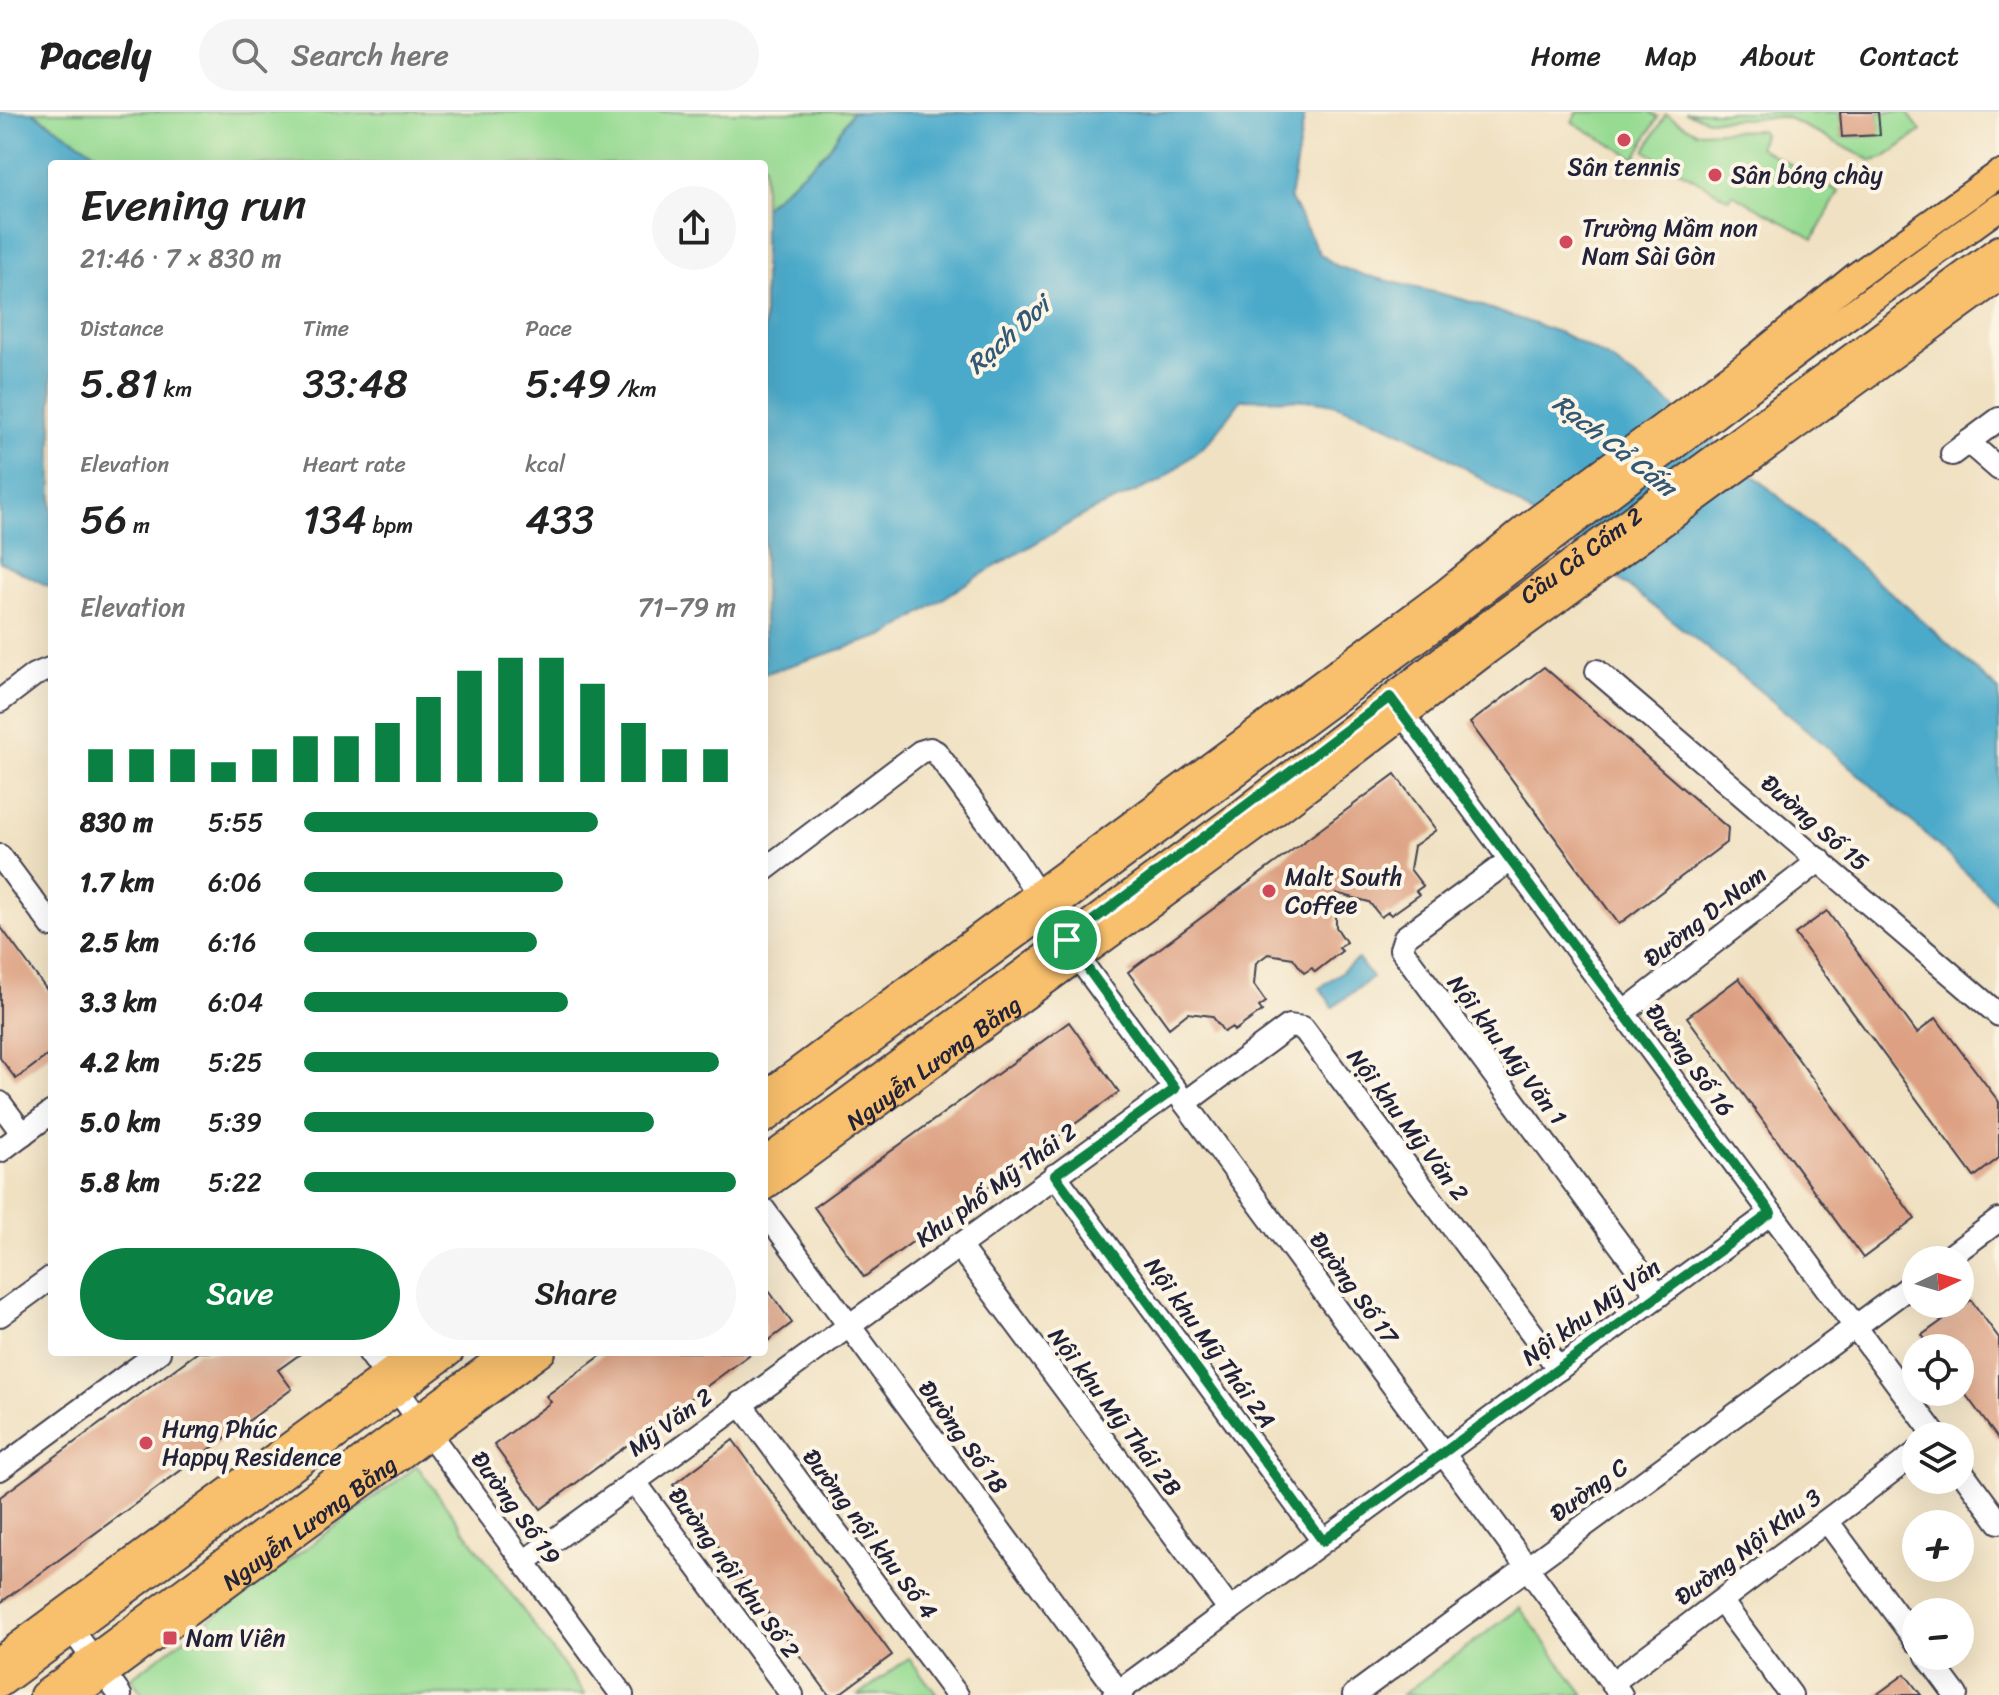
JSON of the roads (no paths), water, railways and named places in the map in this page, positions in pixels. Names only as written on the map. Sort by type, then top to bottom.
[{"type":"main road","points":[[1802,335],[1856,276],[1999,174]]},
{"type":"main road","points":[[1802,335],[1999,207]]},
{"type":"main road","points":[[1843,379],[1999,249]]},
{"type":"main road","points":[[1843,379],[1999,278]]},
{"type":"main road","name":"Cầu Cả Cấm 2","points":[[1043,902],[1453,600],[1802,335]]},
{"type":"main road","name":"Cầu Cả Cấm 2","points":[[1482,642],[1843,379]]},
{"type":"main road","name":"Nguyễn Lương Bằng","points":[[768,1184],[1072,948],[1482,642]]},
{"type":"main road","points":[[768,1093],[1043,902]]},
{"type":"main road","points":[[768,1117],[1043,902]]},
{"type":"main road","name":"Nguyễn Lương Bằng","points":[[768,1159],[1072,948]]},
{"type":"main road","points":[[392,1383],[414,1356]]},
{"type":"main road","points":[[0,1684],[66,1623],[392,1383],[443,1356]]},
{"type":"main road","name":"Nguyễn Lương Bằng","points":[[76,1695],[106,1676],[424,1427],[504,1356]]},
{"type":"main road","name":"Nguyễn Lương Bằng","points":[[424,1427],[536,1356]]},
{"type":"main road","points":[[0,1659],[66,1623]]},
{"type":"main road","name":"Nguyễn Lương Bằng","points":[[43,1695],[106,1676]]},
{"type":"street","points":[[1999,419],[1960,448],[1999,469]]},
{"type":"street","points":[[0,701],[34,675],[48,670]]},
{"type":"street","name":"Đường Số 15","points":[[1597,671],[1999,1015]]},
{"type":"street","name":"Đường Số 16","points":[[1396,706],[1926,1422]]},
{"type":"street","name":"Đường Số 17","points":[[768,867],[930,749],[939,754],[1072,948],[1616,1689]]},
{"type":"street","points":[[0,856],[48,921]]},
{"type":"street","name":"Nội khu Mỹ Văn 1","points":[[1510,860],[1405,937],[1401,949],[1658,1296]]},
{"type":"street","name":"Đường D-Nam","points":[[1623,1013],[1820,860]]},
{"type":"street","name":"Nội khu Mỹ Văn 2","points":[[1180,1096],[1289,1026],[1303,1028],[1559,1369]]},
{"type":"street","name":"Khu phố Mỹ Thái 2","points":[[848,1324],[1055,1175],[1180,1096]]},
{"type":"street","points":[[0,1103],[23,1134]]},
{"type":"street","points":[[0,1151],[48,1115]]},
{"type":"street","name":"Nội khu Mỹ Thái 2A","points":[[1055,1175],[1323,1541]]},
{"type":"street","name":"Nội khu Mỹ Văn","points":[[1443,1454],[1771,1213]]},
{"type":"street","name":"Đường Số 18","points":[[768,1215],[1118,1694]]},
{"type":"street","points":[[1964,1246],[1999,1220]]},
{"type":"street","name":"Nội khu Mỹ Thái 2B","points":[[958,1245],[1230,1610]]},
{"type":"street","points":[[0,1315],[48,1280]]},
{"type":"street","name":"Đường C","points":[[1354,1695],[1902,1292]]},
{"type":"street","name":"Mỹ Văn 2","points":[[524,1562],[848,1324]]},
{"type":"street","points":[[0,1469],[154,1356]]},
{"type":"street","name":"Đường Số 19","points":[[372,1356],[622,1695]]},
{"type":"street","name":"Đường nội khu Số 4","points":[[740,1403],[957,1695]]},
{"type":"street","points":[[1118,1694],[1443,1454]]},
{"type":"street","name":"Đường Nội Khu 3","points":[[1616,1689],[1721,1601],[1902,1464]]},
{"type":"street","name":"Đường nội khu Số 2","points":[[634,1481],[792,1695]]},
{"type":"street","points":[[1974,1488],[1999,1522]]},
{"type":"street","points":[[1827,1521],[1902,1622]]},
{"type":"street","points":[[1721,1601],[1791,1695]]},
{"type":"street","points":[[66,1623],[106,1676]]},
{"type":"street","points":[[1937,1670],[1956,1695]]},
{"type":"water","points":[[0,112],[32,112],[106,160],[48,160],[48,586],[0,562]]},
{"type":"water","points":[[852,112],[1305,112],[1290,198],[1320,254],[1337,266],[1364,275],[1462,299],[1561,333],[1610,359],[1667,401],[1904,604],[1999,691],[1999,905],[1910,820],[1818,739],[1723,661],[1558,534],[1454,461],[1379,422],[1329,403],[1242,399],[1210,441],[1161,481],[1089,512],[967,583],[889,634],[768,673],[768,203],[827,151]]},
{"type":"water","points":[[1358,959],[1372,978],[1333,1007],[1320,988]]},
{"type":"place","name":"Sân tennis","points":[[1624,140]]},
{"type":"place","name":"Sân bóng chày","points":[[1715,175]]},
{"type":"place","name":"Trường Mầm non Nam Sài Gòn","points":[[1566,242]]},
{"type":"place","name":"Malt South Coffee","points":[[1269,891]]},
{"type":"place","name":"Hưng Phúc Happy Residence","points":[[146,1443]]},
{"type":"place","name":"Nam Viên","points":[[170,1638]]},
{"type":"water label","name":"Rạch Dơi","points":[[1008,335]]},
{"type":"water label","name":"Rạch Cả Cấm","points":[[1615,445]]}]
